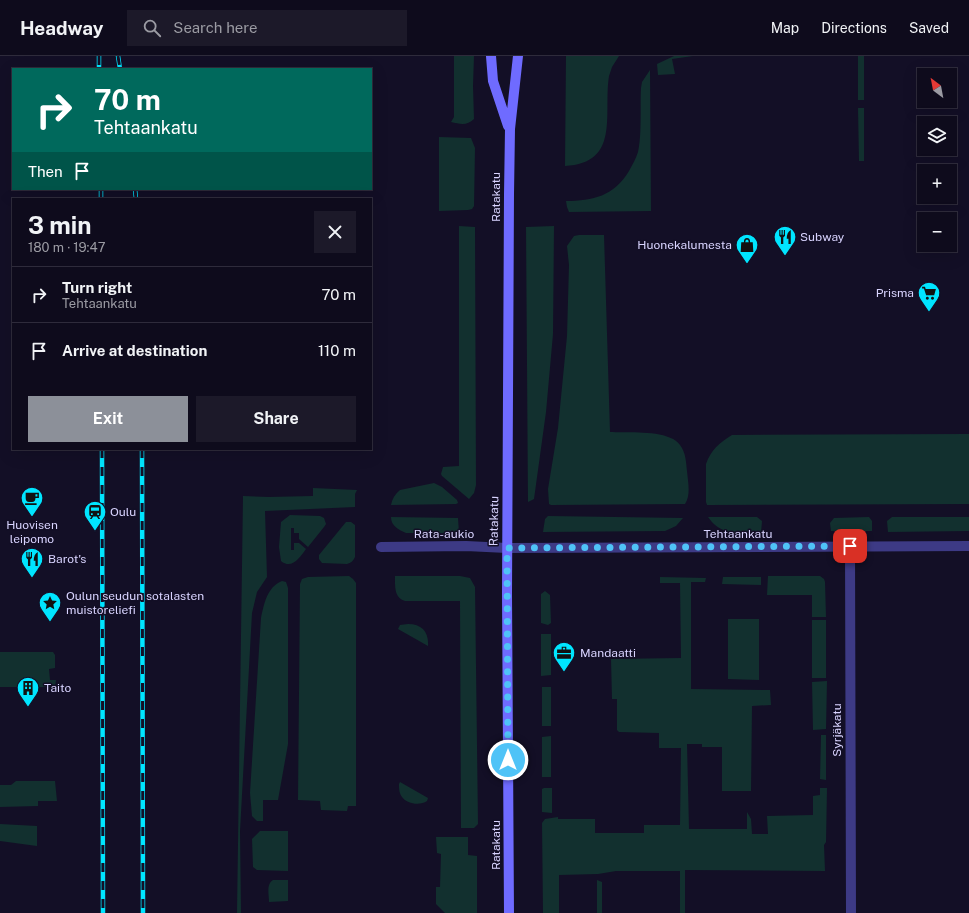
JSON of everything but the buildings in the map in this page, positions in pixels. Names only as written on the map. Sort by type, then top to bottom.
[{"type":"street","name":"Ratakatu","points":[[491,56],[494,82],[510,129]]},
{"type":"street","name":"Ratakatu","points":[[509,913],[507,548],[510,129],[518,56]]},
{"type":"street","name":"Rata-aukio","points":[[380,547],[466,546],[507,548]]},
{"type":"street","name":"Syrjäkatu","points":[[850,546],[851,913]]},
{"type":"street","name":"Tehtaankatu","points":[[507,548],[969,546]]},
{"type":"green space","points":[[454,56],[474,56],[474,119],[466,124],[451,122],[454,117]]},
{"type":"green space","points":[[566,56],[619,56],[612,67],[609,76],[606,134],[602,146],[595,156],[583,163],[565,166]]},
{"type":"green space","points":[[674,56],[693,56],[672,59],[675,74],[658,75],[657,64]]},
{"type":"green space","points":[[858,56],[864,56],[864,100],[858,100]]},
{"type":"green space","points":[[650,70],[651,211],[569,212],[566,201],[585,200],[602,195],[617,186],[629,171],[637,155],[639,145],[642,82]]},
{"type":"green space","points":[[858,108],[864,108],[864,161],[859,161]]},
{"type":"green space","points":[[439,137],[471,138],[475,148],[474,206],[472,209],[439,211]]},
{"type":"green space","points":[[459,226],[475,227],[476,485],[474,493],[469,499],[441,474],[443,467],[459,466]]},
{"type":"green space","points":[[554,226],[553,334],[546,412],[534,499],[528,502],[526,227]]},
{"type":"green space","points":[[604,235],[610,432],[658,434],[675,440],[680,445],[685,458],[689,493],[685,504],[549,504],[548,489],[558,428],[567,336],[569,265],[567,246],[574,236]]},
{"type":"green space","points":[[969,434],[969,504],[707,505],[706,502],[706,464],[716,447],[732,435]]},
{"type":"green space","points":[[434,483],[442,487],[457,500],[458,503],[391,505],[394,497],[400,490]]},
{"type":"green space","points":[[313,488],[357,490],[355,494],[355,507],[265,511],[267,577],[257,592],[252,613],[240,831],[241,913],[237,913],[243,496],[313,496]]},
{"type":"green space","points":[[290,515],[320,516],[324,518],[326,524],[308,547],[299,539],[299,533],[294,533],[294,528],[291,528],[291,550],[294,550],[294,543],[299,543],[306,549],[301,556],[289,564],[281,561],[279,547],[281,522]]},
{"type":"green space","points":[[548,516],[683,518],[676,526],[665,531],[543,532],[545,519]]},
{"type":"green space","points":[[391,517],[458,518],[459,533],[406,533],[398,529],[392,523]]},
{"type":"green space","points":[[708,517],[757,517],[762,521],[761,533],[738,533],[725,531],[719,528]]},
{"type":"green space","points":[[869,517],[872,521],[872,531],[831,531],[830,523],[834,518]]},
{"type":"green space","points":[[892,517],[969,517],[969,531],[888,532],[887,521]]},
{"type":"green space","points":[[346,522],[351,522],[355,525],[355,557],[353,561],[347,564],[322,563],[319,559],[319,555]]},
{"type":"green space","points":[[349,576],[356,583],[356,806],[348,806],[347,811],[321,810],[320,801],[298,800],[300,584],[302,579],[308,577]]},
{"type":"green space","points":[[395,576],[460,576],[470,578],[475,587],[478,824],[474,828],[461,828],[460,601],[405,601],[397,594],[395,588]]},
{"type":"green space","points":[[768,576],[820,576],[825,582],[826,617],[812,617],[812,595],[767,595]]},
{"type":"green space","points":[[660,577],[706,578],[705,582],[691,582],[691,689],[770,690],[771,705],[752,706],[751,791],[722,791],[722,747],[702,747],[702,744],[687,744],[689,829],[747,829],[747,812],[751,819],[752,834],[768,834],[767,816],[813,815],[813,796],[820,795],[820,788],[827,788],[826,842],[824,845],[825,871],[685,870],[685,913],[680,913],[680,871],[616,871],[598,874],[559,875],[559,913],[543,913],[542,823],[545,819],[558,817],[558,819],[595,819],[595,833],[644,833],[644,825],[680,825],[681,748],[659,748],[659,733],[619,732],[617,730],[617,699],[612,699],[611,659],[681,658],[680,583],[660,583]]},
{"type":"green space","points":[[723,577],[761,577],[761,585],[722,584]]},
{"type":"green space","points":[[282,581],[286,582],[288,588],[288,744],[278,800],[263,800],[263,821],[257,821],[252,816],[250,793],[261,618],[267,596],[273,587]]},
{"type":"green space","points":[[545,591],[550,595],[551,623],[548,625],[541,623],[541,594]]},
{"type":"green space","points":[[728,619],[759,619],[759,680],[728,679]]},
{"type":"green space","points":[[812,620],[826,620],[826,678],[812,678]]},
{"type":"green space","points":[[400,625],[417,625],[424,630],[428,641],[428,646],[398,629]]},
{"type":"green space","points":[[541,634],[551,634],[551,675],[541,676]]},
{"type":"green space","points":[[0,652],[53,652],[55,655],[55,668],[49,669],[50,680],[56,680],[55,687],[0,687]]},
{"type":"green space","points":[[827,681],[826,729],[813,730],[812,682]]},
{"type":"green space","points":[[542,687],[551,687],[551,726],[542,726]]},
{"type":"green space","points":[[821,735],[826,735],[826,780],[820,779]]},
{"type":"green space","points":[[551,736],[551,777],[542,777],[542,737]]},
{"type":"green space","points":[[16,781],[55,781],[57,801],[38,801],[38,806],[0,807],[0,785],[11,785]]},
{"type":"green space","points":[[400,782],[428,798],[427,801],[417,804],[410,803],[404,799],[400,792]]},
{"type":"green space","points":[[552,788],[552,813],[542,812],[542,789]]},
{"type":"green space","points":[[0,824],[37,826],[37,846],[0,841]]},
{"type":"green space","points":[[260,831],[288,831],[288,871],[257,870],[253,867],[252,839]]},
{"type":"green space","points":[[436,837],[468,837],[468,855],[477,856],[477,913],[445,913],[436,904],[436,887],[440,887],[441,854],[437,853]]},
{"type":"green space","points":[[273,880],[288,880],[288,901],[269,902],[269,884]]},
{"type":"green space","points":[[597,880],[602,882],[602,913],[597,913]]},
{"type":"railway","points":[[99,56],[99,68]]},
{"type":"railway","points":[[118,56],[120,68]]},
{"type":"railway","points":[[101,190],[101,198]]},
{"type":"railway","points":[[135,190],[136,198]]},
{"type":"railway","points":[[102,450],[103,913]]},
{"type":"railway","points":[[142,450],[143,913]]},
{"type":"place","name":"Subway","points":[[785,256]]},
{"type":"place","name":"Huonekalumesta","points":[[747,264]]},
{"type":"place","name":"Prisma","points":[[929,312]]},
{"type":"place","name":"Huovisen leipomo","points":[[32,518]]},
{"type":"place","name":"Oulu","points":[[95,532]]},
{"type":"place","name":"Barot's","points":[[32,578]]},
{"type":"place","name":"Oulun seudun sotalasten muistoreliefi","points":[[50,622]]},
{"type":"place","name":"Mandaatti","points":[[564,672]]},
{"type":"place","name":"Taito","points":[[28,708]]},
{"type":"route","points":[[508,760],[507,548],[850,546]]}]
